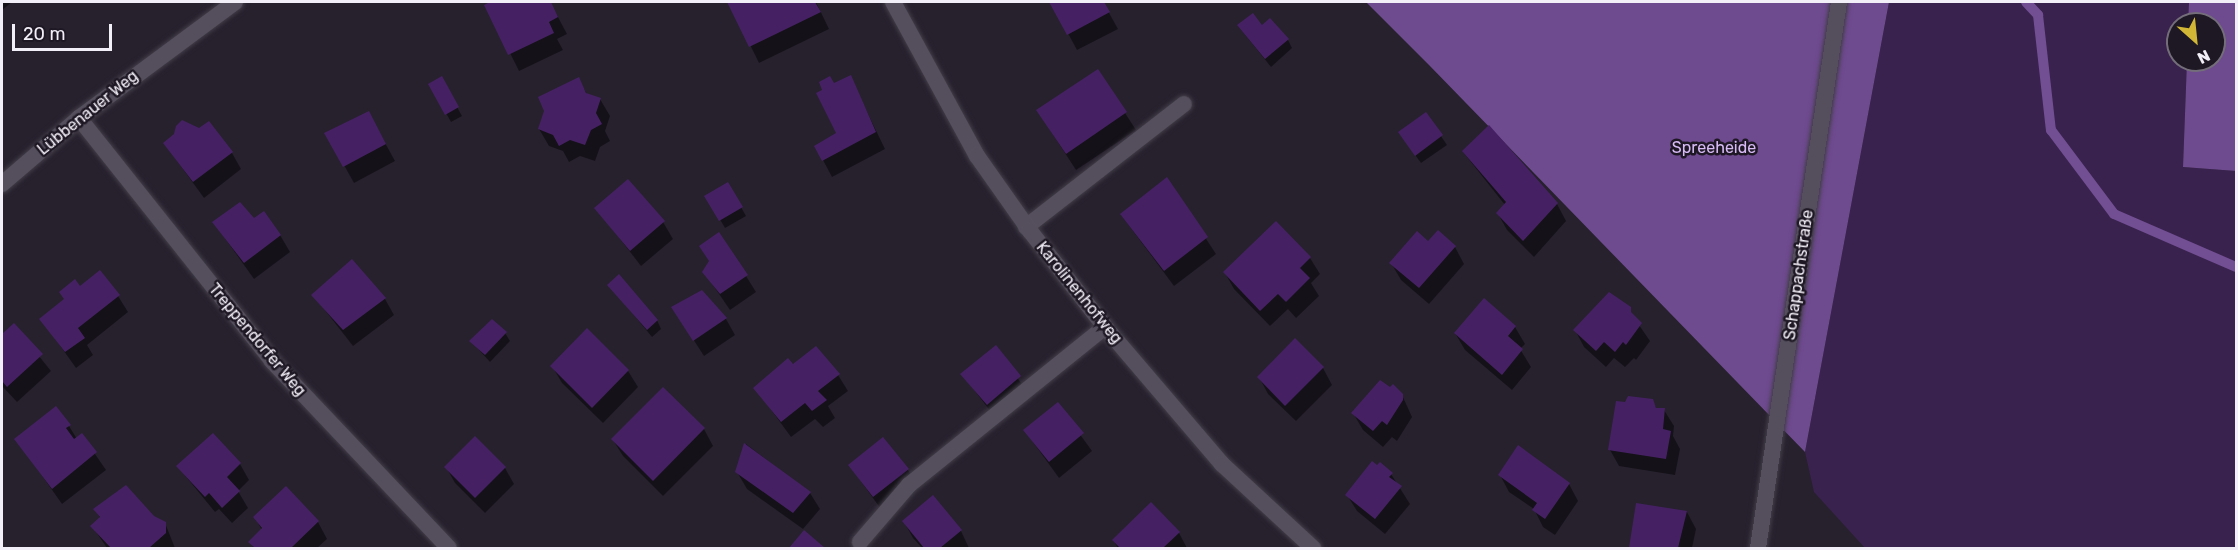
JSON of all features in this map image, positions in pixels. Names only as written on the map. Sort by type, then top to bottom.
[{"type":"street","name":"Lübbenauer Weg","points":[[2,184],[79,118],[235,2]]},
{"type":"street","name":"Karolinenhofweg","points":[[893,2],[977,156],[1026,226],[1105,327],[1222,464],[1313,549]]},
{"type":"street","name":"Schappachstraße","points":[[1758,549],[1839,2]]},
{"type":"street","points":[[1026,226],[1184,104]]},
{"type":"street","name":"Treppendorfer Weg","points":[[79,118],[272,361],[449,549]]},
{"type":"street","points":[[860,542],[909,485],[1105,327]]},
{"type":"shaded area","points":[[1889,2],[2189,2],[2189,12],[2166,12],[2166,72],[2187,72],[2183,167],[2236,171],[2236,548],[1865,548],[1814,492],[1805,452]]},
{"type":"green space","name":"Spreeheide","points":[[1366,2],[1889,2],[1805,452],[1429,65]]},
{"type":"green space","points":[[2189,2],[2236,2],[2236,171],[2183,167],[2187,72],[2226,72],[2226,12],[2189,12]]},
{"type":"building","points":[[490,2],[551,2],[558,17],[549,22],[554,33],[508,55],[484,5]]},
{"type":"building","points":[[727,2],[815,2],[821,12],[749,47]]},
{"type":"building","points":[[1049,2],[1104,2],[1110,12],[1067,35]]},
{"type":"building","points":[[1253,13],[1262,25],[1270,18],[1289,39],[1265,59],[1237,25]]},
{"type":"building","points":[[1098,69],[1127,112],[1066,154],[1036,110]]},
{"type":"building","points":[[851,75],[876,132],[822,161],[814,146],[836,133],[816,93],[822,90],[819,82],[830,76],[834,83]]},
{"type":"building","points":[[442,76],[459,107],[445,115],[428,84]]},
{"type":"building","points":[[579,77],[586,93],[601,98],[596,113],[602,124],[591,130],[585,145],[570,140],[559,146],[553,135],[538,129],[544,111],[538,97]]},
{"type":"building","points":[[369,111],[386,144],[343,167],[324,133]]},
{"type":"building","points":[[1426,112],[1443,135],[1415,156],[1398,132]]},
{"type":"building","points":[[182,120],[199,128],[209,121],[233,152],[193,182],[163,143],[174,134],[176,126]]},
{"type":"building","points":[[1489,125],[1558,203],[1523,241],[1496,213],[1506,202],[1462,151]]},
{"type":"building","points":[[1167,177],[1208,237],[1164,271],[1120,214]]},
{"type":"building","points":[[628,179],[665,221],[630,251],[594,208]]},
{"type":"building","points":[[728,182],[743,207],[719,221],[704,196]]},
{"type":"building","points":[[240,202],[254,218],[264,211],[281,235],[244,263],[212,222]]},
{"type":"building","points":[[1276,221],[1311,257],[1300,268],[1310,278],[1286,302],[1278,294],[1260,311],[1223,272]]},
{"type":"building","points":[[1438,230],[1456,246],[1419,288],[1389,263],[1417,231],[1428,241]]},
{"type":"building","points":[[719,232],[748,275],[720,294],[702,272],[709,261],[699,246]]},
{"type":"building","points":[[352,259],[386,298],[343,330],[311,295]]},
{"type":"building","points":[[100,270],[120,295],[78,328],[85,338],[65,352],[39,319],[64,299],[59,292],[75,279],[80,286]]},
{"type":"building","points":[[619,274],[658,320],[647,330],[607,285]]},
{"type":"building","points":[[702,290],[727,318],[693,341],[671,307]]},
{"type":"building","points":[[1609,292],[1631,307],[1631,312],[1642,323],[1626,345],[1623,342],[1615,352],[1604,342],[1596,351],[1573,330]]},
{"type":"building","points":[[1484,298],[1516,326],[1508,336],[1523,349],[1502,375],[1454,333]]},
{"type":"building","points":[[492,319],[507,332],[485,355],[469,341]]},
{"type":"building","points":[[14,323],[43,354],[7,387],[2,381],[2,334]]},
{"type":"building","points":[[587,328],[629,370],[592,408],[550,366]]},
{"type":"building","points":[[1295,338],[1324,367],[1285,406],[1257,377]]},
{"type":"building","points":[[996,345],[1021,376],[987,405],[960,374]]},
{"type":"building","points":[[816,346],[840,374],[818,391],[827,400],[812,411],[805,403],[781,422],[753,388],[788,358],[793,364]]},
{"type":"building","points":[[1380,380],[1390,387],[1393,384],[1403,394],[1403,400],[1387,425],[1382,421],[1373,431],[1351,413]]},
{"type":"building","points":[[663,387],[705,428],[653,481],[611,439]]},
{"type":"building","points":[[1628,396],[1653,399],[1656,408],[1665,408],[1663,429],[1671,431],[1666,459],[1608,450],[1616,401],[1625,402]]},
{"type":"building","points":[[1058,402],[1084,433],[1049,462],[1023,430]]},
{"type":"building","points":[[56,406],[71,425],[66,428],[74,439],[82,433],[97,452],[52,489],[14,439]]},
{"type":"building","points":[[213,433],[241,463],[227,477],[240,491],[222,508],[209,493],[205,497],[176,466]]},
{"type":"building","points":[[475,436],[506,467],[475,498],[444,467]]},
{"type":"building","points":[[883,437],[909,469],[873,497],[848,465]]},
{"type":"building","points":[[744,443],[811,492],[793,513],[735,472]]},
{"type":"building","points":[[1518,445],[1570,483],[1545,519],[1532,510],[1537,503],[1498,475]]},
{"type":"building","points":[[1372,461],[1377,465],[1380,462],[1393,473],[1389,477],[1402,486],[1375,519],[1345,495]]},
{"type":"building","points":[[126,485],[154,516],[166,522],[166,533],[149,548],[111,548],[90,526],[100,517],[93,509]]},
{"type":"building","points":[[286,486],[319,521],[291,548],[255,548],[248,542],[262,528],[253,517]]},
{"type":"building","points":[[933,495],[962,530],[940,548],[924,548],[902,521]]},
{"type":"building","points":[[1151,502],[1180,532],[1163,548],[1120,548],[1112,540]]},
{"type":"building","points":[[1636,503],[1687,511],[1678,548],[1629,548]]},
{"type":"building","points":[[804,530],[825,548],[789,548]]},
{"type":"waterway","points":[[2026,2],[2038,15],[2051,130],[2114,214],[2236,267]]}]
